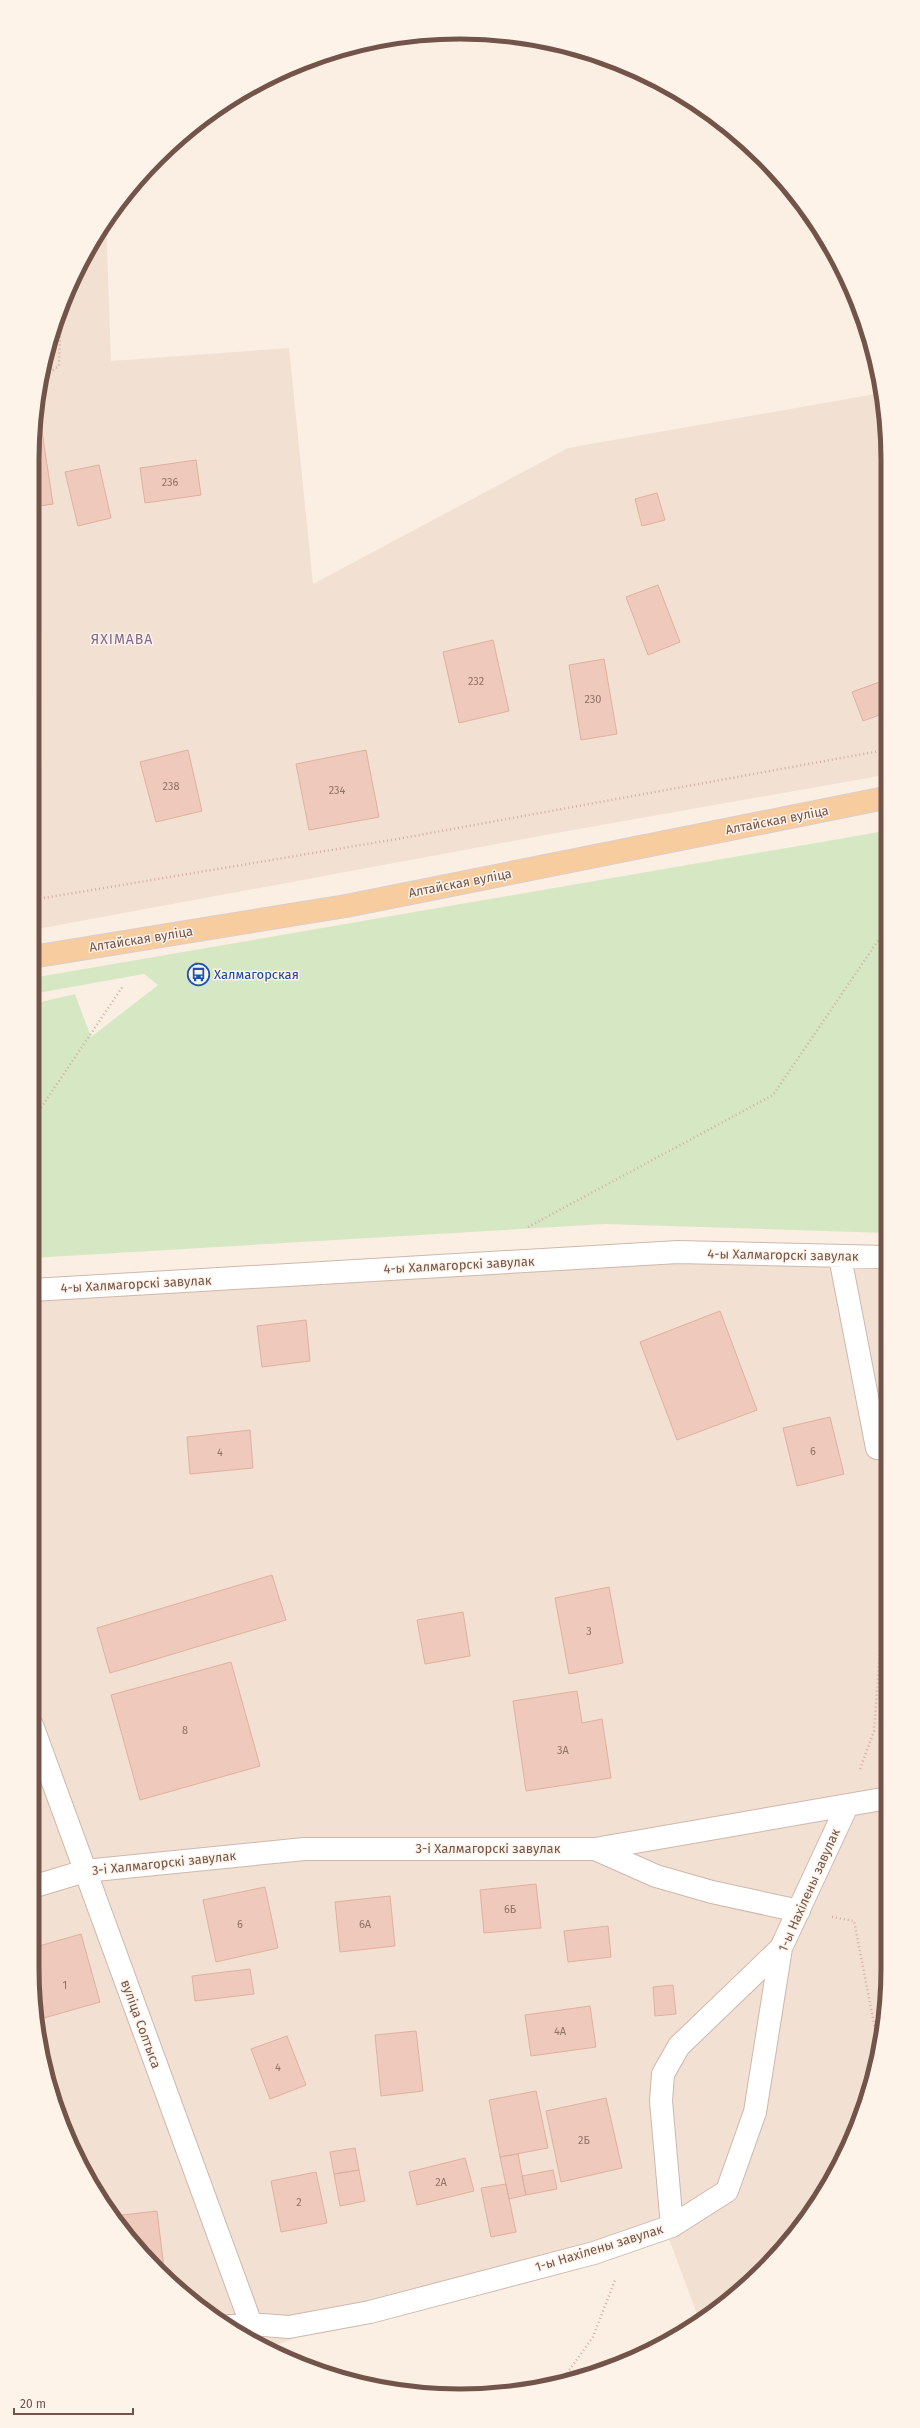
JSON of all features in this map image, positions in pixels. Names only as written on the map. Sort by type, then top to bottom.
[{"type":"main road","name":"Алтайская вуліца","points":[[39,956],[346,906],[881,799]]},
{"type":"street","name":"4-ы Халмагорскі завулак","points":[[39,1290],[678,1252],[881,1257]]},
{"type":"street","points":[[840,1257],[877,1448]]},
{"type":"street","name":"вуліца Солтыса","points":[[39,1743],[252,2324]]},
{"type":"street","name":"3-і Халмагорскі завулак","points":[[39,1886],[85,1871],[304,1849],[595,1849],[881,1799]]},
{"type":"street","name":"1-ы Нахілены завулак","points":[[237,2325],[252,2324],[289,2327],[370,2312],[594,2253],[672,2226],[727,2192],[755,2112],[781,1948],[848,1806]]},
{"type":"street","points":[[595,1849],[656,1876],[712,1892],[799,1911]]},
{"type":"street","points":[[672,2226],[661,2101],[663,2074],[679,2046],[781,1948]]},
{"type":"path","points":[[48,374],[60,366],[61,326]]},
{"type":"path","points":[[39,899],[403,838],[881,751]]},
{"type":"path","points":[[520,1231],[773,1095],[881,936]]},
{"type":"path","points":[[39,1111],[123,986]]},
{"type":"path","points":[[848,1806],[874,1731],[881,1637]]},
{"type":"path","points":[[799,1911],[854,1921],[876,2032]]},
{"type":"path","points":[[565,2376],[593,2337],[632,2239]]},
{"type":"shaded area","points":[[106,232],[111,361],[289,348],[313,584],[568,448],[875,394],[880,432],[881,460],[881,776],[562,832],[39,929],[40,432],[47,378],[61,325],[82,274]]},
{"type":"shaded area","points":[[881,1260],[881,1968],[880,1996],[873,2050],[867,2077],[849,2129],[838,2154],[810,2202],[777,2246],[758,2266],[738,2285],[698,2315],[665,2228],[370,2312],[273,2346],[249,2333],[226,2318],[182,2285],[143,2246],[126,2224],[110,2202],[82,2154],[61,2103],[47,2050],[40,1996],[39,1968],[39,1290],[457,1265]]},
{"type":"green space","points":[[881,832],[881,1233],[605,1224],[39,1258],[39,1002],[75,994],[91,1037],[158,985],[144,974],[39,993],[39,977]]},
{"type":"building","points":[[41,425],[41,425],[53,504],[39,506]]},
{"type":"building","points":[[196,460],[201,495],[145,503],[140,468]]},
{"type":"building","points":[[99,465],[111,518],[78,526],[65,472]]},
{"type":"building","points":[[657,493],[665,520],[642,526],[635,499]]},
{"type":"building","points":[[658,585],[680,642],[648,655],[626,597]]},
{"type":"building","points":[[493,640],[509,711],[459,723],[443,652]]},
{"type":"building","points":[[604,659],[617,734],[581,740],[569,665]]},
{"type":"building","points":[[881,681],[881,714],[863,721],[852,692]]},
{"type":"building","points":[[188,750],[202,811],[156,822],[140,762]]},
{"type":"building","points":[[366,750],[379,817],[309,830],[296,764]]},
{"type":"building","points":[[720,1311],[757,1410],[677,1440],[640,1342]]},
{"type":"building","points":[[306,1320],[310,1361],[262,1367],[257,1326]]},
{"type":"building","points":[[830,1417],[844,1474],[797,1486],[783,1428]]},
{"type":"building","points":[[250,1430],[253,1468],[190,1474],[187,1437]]},
{"type":"building","points":[[272,1575],[286,1620],[110,1673],[97,1628]]},
{"type":"building","points":[[609,1587],[623,1663],[569,1674],[555,1598]]},
{"type":"building","points":[[463,1612],[470,1656],[425,1664],[417,1620]]},
{"type":"building","points":[[231,1662],[260,1766],[140,1800],[111,1695]]},
{"type":"building","points":[[577,1691],[582,1723],[602,1719],[611,1778],[526,1791],[513,1701]]},
{"type":"building","points":[[536,1884],[541,1928],[484,1933],[480,1890]]},
{"type":"building","points":[[265,1887],[278,1948],[216,1962],[203,1900]]},
{"type":"building","points":[[390,1896],[395,1946],[340,1952],[335,1902]]},
{"type":"building","points":[[608,1926],[611,1957],[568,1962],[564,1931]]},
{"type":"building","points":[[81,1934],[100,2002],[42,2018],[40,1996],[39,1946]]},
{"type":"building","points":[[250,1969],[254,1994],[195,2001],[192,1976]]},
{"type":"building","points":[[673,1985],[676,2014],[655,2016],[653,1987]]},
{"type":"building","points":[[590,2006],[596,2047],[531,2056],[525,2015]]},
{"type":"building","points":[[416,2031],[423,2091],[381,2096],[375,2035]]},
{"type":"building","points":[[287,2036],[306,2085],[270,2099],[251,2049]]},
{"type":"building","points":[[536,2091],[548,2148],[500,2157],[489,2100]]},
{"type":"building","points":[[606,2098],[622,2168],[561,2182],[546,2111]]},
{"type":"building","points":[[355,2148],[359,2170],[334,2174],[330,2152]]},
{"type":"building","points":[[518,2154],[526,2195],[509,2199],[500,2157]]},
{"type":"building","points":[[465,2158],[474,2191],[417,2205],[409,2172]]},
{"type":"building","points":[[359,2170],[365,2201],[340,2206],[334,2174]]},
{"type":"building","points":[[553,2170],[557,2189],[526,2195],[522,2176]]},
{"type":"building","points":[[316,2172],[327,2223],[281,2232],[271,2181]]},
{"type":"building","points":[[506,2184],[516,2232],[491,2237],[481,2188]]},
{"type":"building","points":[[157,2211],[164,2268],[143,2246],[120,2215]]},
{"type":"place","name":"Халмагорская","points":[[198,974]]},
{"type":"district","name":"ЯХІМАВА","points":[[122,639]]}]
